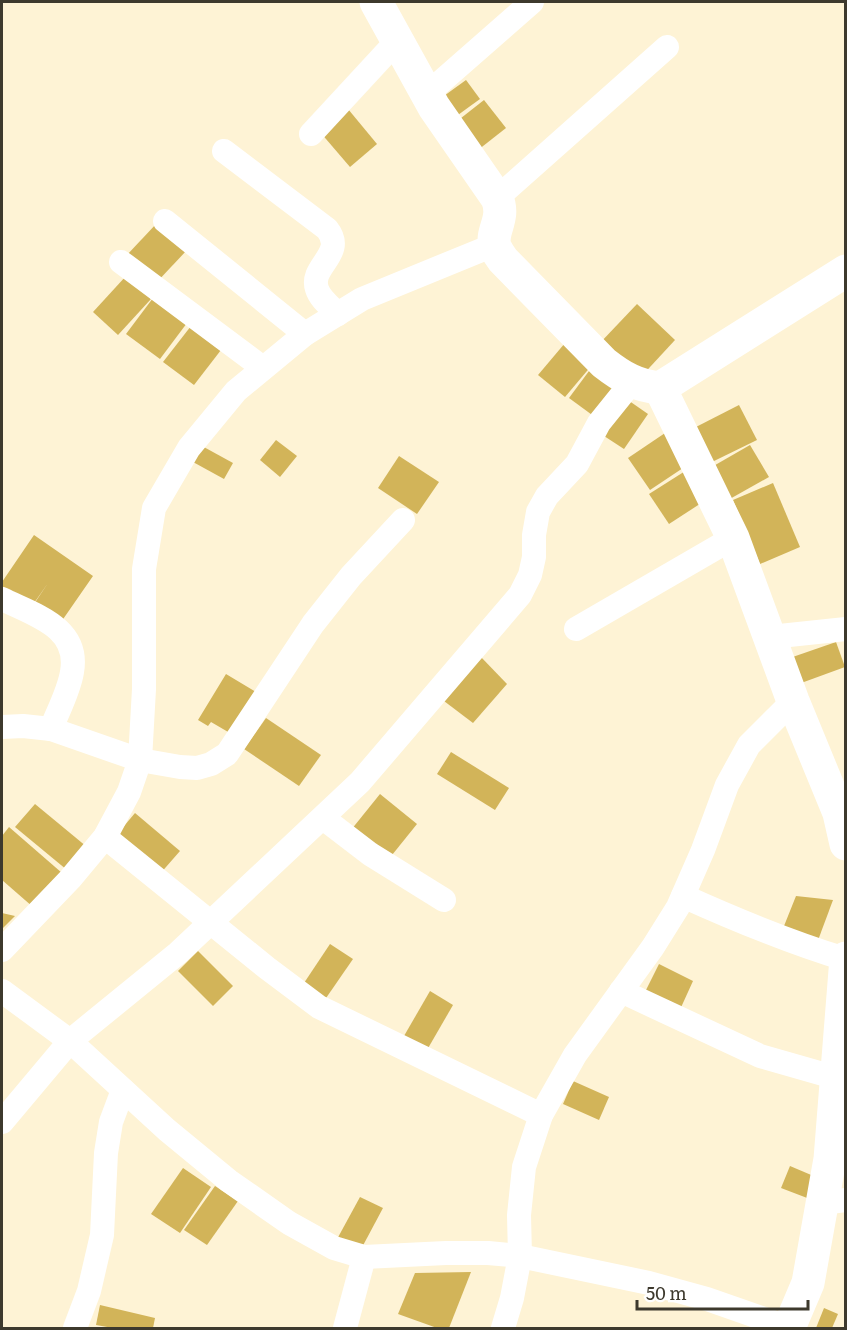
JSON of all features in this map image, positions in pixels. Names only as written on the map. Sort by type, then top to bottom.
[{"type":"street","points":[[376,2],[427,94],[497,198],[500,217],[494,245],[503,260],[604,363],[623,378],[646,385],[734,538],[793,701],[839,813],[846,844]]},
{"type":"street","points":[[427,94],[532,2]]},
{"type":"street","points":[[311,134],[397,41]]},
{"type":"street","points":[[497,198],[668,47]]},
{"type":"street","points":[[224,151],[332,235],[333,248],[317,276],[315,286],[319,294],[338,314]]},
{"type":"street","points":[[165,221],[305,334]]},
{"type":"street","points":[[2,950],[70,879],[105,837],[129,792],[140,760],[144,689],[144,569],[154,508],[189,448],[236,391],[305,334],[363,299],[494,245]]},
{"type":"street","points":[[121,262],[263,368]]},
{"type":"street","points":[[2,1122],[70,1041],[126,998],[212,922],[360,782],[520,595],[530,575],[538,512],[547,496],[577,464],[599,423],[646,385],[846,271]]},
{"type":"street","points":[[2,727],[23,726],[51,729],[140,760],[197,768],[211,764],[227,754],[313,624],[351,576],[403,520]]},
{"type":"street","points":[[576,629],[734,538]]},
{"type":"street","points":[[2,599],[50,623],[65,635],[74,653],[72,674],[51,729]]},
{"type":"street","points":[[770,637],[846,629]]},
{"type":"street","points":[[503,1329],[520,1256],[519,1215],[524,1167],[541,1115],[575,1055],[653,947],[678,907],[703,850],[727,785],[749,745],[793,701]]},
{"type":"street","points":[[323,818],[370,854],[444,900]]},
{"type":"street","points":[[105,837],[267,968],[319,1007],[541,1115]]},
{"type":"street","points":[[2,991],[70,1041],[167,1130],[229,1181],[280,1217],[334,1248],[364,1257],[446,1253],[520,1256],[649,1283],[706,1299],[790,1328],[808,1283],[834,1202],[830,1159],[845,958],[798,944],[745,924],[683,896]]},
{"type":"street","points":[[621,991],[760,1056],[837,1078]]},
{"type":"street","points":[[75,1329],[89,1291],[102,1234],[106,1153],[111,1122],[123,1090]]},
{"type":"street","points":[[345,1329],[364,1257]]},
{"type":"building","points":[[466,80],[480,99],[451,120],[437,101]]},
{"type":"building","points":[[484,100],[506,128],[478,150],[456,122]]},
{"type":"building","points":[[348,109],[377,144],[350,167],[320,132]]},
{"type":"building","points":[[157,223],[187,250],[156,283],[126,256]]},
{"type":"building","points":[[126,276],[151,299],[118,335],[93,312]]},
{"type":"building","points":[[153,298],[187,323],[160,359],[126,334]]},
{"type":"building","points":[[637,304],[675,340],[638,380],[599,344]]},
{"type":"building","points":[[191,326],[221,350],[194,385],[163,362]]},
{"type":"building","points":[[565,343],[592,365],[565,397],[538,375]]},
{"type":"building","points":[[592,367],[621,388],[599,420],[569,398]]},
{"type":"building","points":[[625,398],[648,414],[624,449],[601,434]]},
{"type":"building","points":[[739,405],[757,440],[712,462],[694,428]]},
{"type":"building","points":[[671,429],[692,462],[650,490],[628,458]]},
{"type":"building","points":[[276,440],[297,456],[280,477],[260,460]]},
{"type":"building","points":[[750,445],[769,477],[728,500],[710,468]]},
{"type":"building","points":[[202,446],[233,463],[224,479],[193,462]]},
{"type":"building","points":[[399,456],[439,482],[417,514],[378,488]]},
{"type":"building","points":[[690,468],[709,498],[669,524],[649,494]]},
{"type":"building","points":[[773,483],[800,547],[760,564],[733,500]]},
{"type":"building","points":[[34,535],[93,576],[59,625],[32,607],[48,583],[32,606],[2,586],[2,582]]},
{"type":"building","points":[[836,642],[845,667],[793,686],[784,660]]},
{"type":"building","points":[[480,656],[507,684],[473,723],[444,701]]},
{"type":"building","points":[[226,674],[261,695],[235,736],[211,722],[208,726],[198,720]]},
{"type":"building","points":[[266,718],[321,755],[299,786],[244,749]]},
{"type":"building","points":[[451,752],[509,788],[495,810],[437,774]]},
{"type":"building","points":[[380,794],[417,824],[388,860],[351,830]]},
{"type":"building","points":[[35,804],[87,847],[67,870],[15,827]]},
{"type":"building","points":[[135,813],[180,851],[159,875],[114,838]]},
{"type":"building","points":[[9,827],[62,873],[33,907],[2,880],[2,836]]},
{"type":"building","points":[[796,896],[833,900],[817,943],[782,931]]},
{"type":"building","points":[[2,913],[15,916],[2,929]]},
{"type":"building","points":[[330,944],[353,959],[324,1001],[302,986]]},
{"type":"building","points":[[198,951],[233,986],[213,1006],[178,971]]},
{"type":"building","points":[[659,964],[693,981],[678,1014],[643,996]]},
{"type":"building","points":[[430,991],[453,1005],[427,1050],[404,1036]]},
{"type":"building","points":[[573,1081],[609,1097],[599,1120],[563,1104]]},
{"type":"building","points":[[790,1166],[823,1180],[815,1201],[781,1188]]},
{"type":"building","points":[[183,1168],[211,1187],[180,1233],[151,1214]]},
{"type":"building","points":[[215,1186],[238,1201],[207,1245],[184,1230]]},
{"type":"building","points":[[360,1197],[383,1208],[359,1253],[336,1241]]},
{"type":"building","points":[[471,1272],[449,1328],[437,1328],[398,1314],[415,1273]]},
{"type":"building","points":[[100,1305],[155,1318],[153,1328],[113,1328],[96,1325]]},
{"type":"building","points":[[824,1308],[838,1314],[832,1328],[816,1328]]}]
